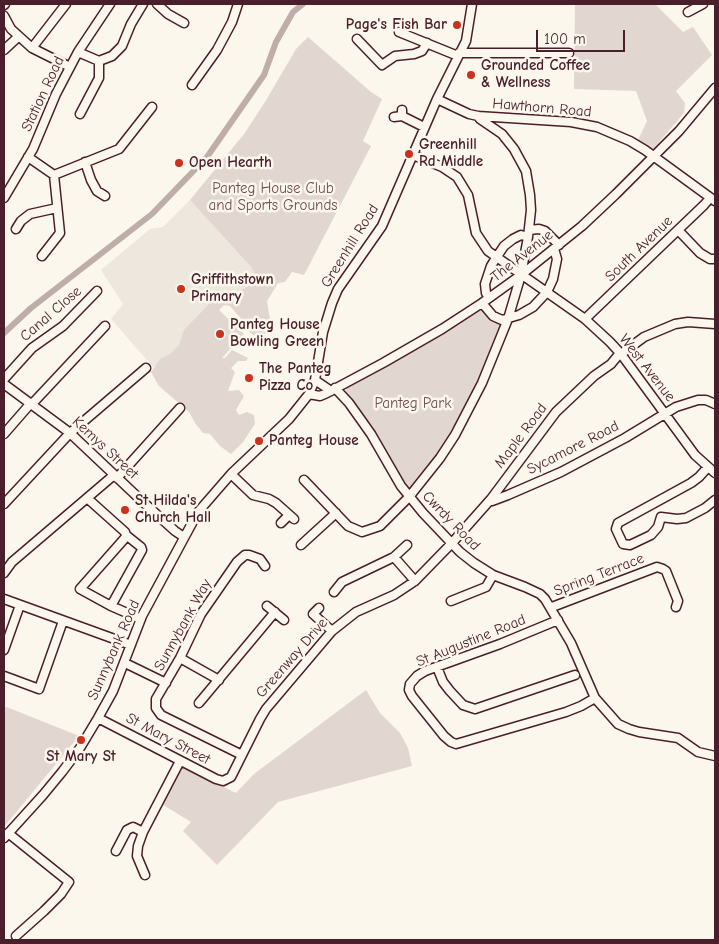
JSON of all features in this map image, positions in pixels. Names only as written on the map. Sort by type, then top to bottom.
[{"type":"street","points":[[32,48],[66,4]]},
{"type":"street","name":"Station Road","points":[[4,198],[28,157],[78,52],[110,4]]},
{"type":"street","points":[[78,52],[98,61],[112,56],[122,46],[131,24],[143,4]]},
{"type":"street","points":[[157,4],[184,23]]},
{"type":"street","points":[[192,85],[217,50],[232,22],[238,4]]},
{"type":"street","points":[[688,12],[703,4]]},
{"type":"street","name":"Greenhill Road","points":[[184,537],[198,512],[231,474],[289,419],[309,394],[315,380],[323,332],[332,303],[338,289],[382,226],[424,127],[459,55],[468,33],[472,7]]},
{"type":"street","points":[[174,17],[179,9]]},
{"type":"street","points":[[4,16],[18,37],[32,48],[70,67]]},
{"type":"street","points":[[398,32],[459,55],[569,53]]},
{"type":"street","points":[[4,50],[18,37]]},
{"type":"street","points":[[357,39],[382,65],[395,56],[422,51],[427,43]]},
{"type":"street","points":[[80,114],[99,78],[98,61]]},
{"type":"street","name":"The Avenue","points":[[309,394],[320,396],[333,390],[428,338],[486,301],[521,275],[557,247],[610,200],[678,131],[715,88]]},
{"type":"street","name":"Hawthorn Road","points":[[437,99],[469,114],[478,116],[571,122],[597,127],[630,141],[713,198]]},
{"type":"street","points":[[54,175],[118,149],[152,107]]},
{"type":"street","points":[[400,115],[424,127]]},
{"type":"street","points":[[304,480],[348,526],[362,532],[380,526],[409,497],[440,458],[464,418],[485,376],[508,319],[521,275],[529,233],[531,210],[526,171],[509,142],[478,116]]},
{"type":"street","name":"West Avenue","points":[[413,155],[444,168],[457,177],[468,195],[476,233],[488,251],[585,319],[621,354],[695,455],[715,472]]},
{"type":"street","points":[[28,157],[54,175]]},
{"type":"street","points":[[85,162],[95,194],[105,196]]},
{"type":"street","points":[[42,256],[60,233],[54,175]]},
{"type":"street","name":"South Avenue","points":[[585,319],[713,198]]},
{"type":"street","points":[[16,229],[18,220],[30,214],[57,208]]},
{"type":"street","points":[[539,229],[545,231],[557,247],[558,259],[556,270],[547,292],[533,307],[508,319],[502,320],[493,316],[486,301],[485,284],[491,266],[504,246],[513,239],[539,229]]},
{"type":"street","points":[[678,230],[700,253],[710,259],[715,259]]},
{"type":"street","points":[[50,246],[58,252]]},
{"type":"street","name":"Canal Close","points":[[4,379],[32,348],[63,326],[97,291]]},
{"type":"street","name":"Maple Road","points":[[452,543],[491,499],[556,412],[594,376],[644,337],[675,324],[688,322],[715,324]]},
{"type":"street","points":[[4,434],[105,326]]},
{"type":"street","points":[[4,504],[70,433],[146,368]]},
{"type":"street","name":"Cwrdy Road","points":[[315,380],[333,390],[349,403],[371,434],[395,478],[409,497],[452,543],[474,563],[493,575],[540,594],[552,607],[571,643],[595,698],[618,724],[629,729],[678,738],[698,752],[715,756]]},
{"type":"street","name":"Kemys Street","points":[[4,384],[70,433],[175,531],[184,537]]},
{"type":"street","name":"Sycamore Road","points":[[491,499],[492,501],[508,495],[561,472],[684,404],[706,400],[715,404]]},
{"type":"street","points":[[4,573],[12,562],[87,498],[116,476],[180,408]]},
{"type":"street","points":[[654,502],[661,517],[658,527],[652,535],[630,545],[623,544],[616,525],[654,502],[691,483],[708,467]]},
{"type":"street","points":[[231,474],[253,495],[276,503],[291,517],[281,523]]},
{"type":"street","points":[[87,498],[142,550],[111,606]]},
{"type":"street","points":[[661,517],[677,520],[686,518],[705,508],[715,500]]},
{"type":"street","points":[[302,545],[336,513]]},
{"type":"street","points":[[126,535],[80,589],[140,619]]},
{"type":"street","name":"Sunnybank Road","points":[[6,835],[62,772],[80,748],[98,718],[113,692],[140,619],[184,537]]},
{"type":"street","name":"Greenway Drive","points":[[227,780],[231,777],[266,709],[332,631],[356,612],[394,595],[415,580],[452,543]]},
{"type":"street","points":[[334,592],[340,580],[394,558],[407,544]]},
{"type":"street","name":"Sunnybank Way","points":[[242,755],[161,715],[156,708],[156,699],[180,658],[201,614],[237,562],[250,555],[260,559],[265,566]]},
{"type":"street","points":[[4,557],[12,562]]},
{"type":"street","points":[[394,558],[415,580]]},
{"type":"street","name":"Spring Terrace","points":[[552,607],[657,568],[666,571],[678,601],[676,607]]},
{"type":"street","points":[[451,601],[486,587],[493,575]]},
{"type":"street","points":[[4,599],[131,645]]},
{"type":"street","points":[[4,650],[20,605]]},
{"type":"street","points":[[267,606],[284,620]]},
{"type":"street","points":[[319,608],[313,614],[332,631]]},
{"type":"street","points":[[199,703],[275,612]]},
{"type":"street","name":"St Augustine Road","points":[[558,620],[417,676],[410,684],[409,690],[444,736],[456,744],[566,712],[595,698]]},
{"type":"street","points":[[4,676],[38,689],[64,621]]},
{"type":"street","points":[[180,658],[219,680]]},
{"type":"street","points":[[125,663],[166,683]]},
{"type":"street","points":[[437,667],[443,682],[450,691],[463,705],[475,709],[574,675]]},
{"type":"street","name":"St Mary Street","points":[[98,718],[216,780],[227,780]]},
{"type":"street","points":[[145,874],[137,856],[138,846],[143,832],[180,761]]},
{"type":"street","points":[[116,851],[127,830],[133,828],[143,832]]},
{"type":"street","points":[[6,835],[69,882],[61,894],[16,936]]},
{"type":"shaded area","name":"Griffithstown Primary","points":[[190,200],[261,278],[233,304],[222,301],[169,357],[153,367],[111,319],[123,304],[101,270],[150,229],[163,227]]},
{"type":"green space","points":[[575,4],[655,4],[683,32],[693,27],[712,55],[676,91],[685,103],[684,113],[653,149],[638,140],[647,121],[636,91],[574,89]]},
{"type":"green space","name":"Panteg House Club and Sports Grounds","points":[[308,37],[371,92],[382,99],[363,141],[371,146],[304,275],[292,272],[285,282],[278,283],[267,301],[271,325],[264,335],[256,337],[247,330],[243,321],[230,306],[224,305],[219,310],[244,334],[222,358],[225,358],[232,350],[248,358],[246,361],[238,361],[231,368],[235,372],[228,391],[239,390],[244,396],[236,410],[239,415],[247,412],[254,415],[255,424],[243,442],[231,454],[220,446],[210,434],[203,433],[189,412],[159,386],[151,372],[160,359],[170,354],[179,345],[184,330],[212,301],[222,296],[236,295],[258,278],[251,267],[190,200],[244,134],[296,49]]},
{"type":"green space","name":"Panteg Park","points":[[481,308],[493,322],[503,323],[476,386],[448,439],[416,484],[409,490],[373,427],[345,394],[347,386]]},
{"type":"green space","points":[[366,690],[380,713],[400,733],[408,748],[412,766],[278,802],[217,865],[183,831],[191,822],[160,803],[181,766],[236,793],[254,774]]},
{"type":"green space","points":[[4,706],[79,736],[4,827]]},
{"type":"waterway","points":[[4,333],[31,308],[152,214],[207,157],[264,75],[276,42],[293,12],[303,4]]},
{"type":"place","name":"Page's Fish Bar","points":[[457,25]]},
{"type":"place","name":"Grounded Coffee & Wellness","points":[[471,75]]},
{"type":"place","name":"Greenhill Rd Middle","points":[[409,154]]},
{"type":"place","name":"Open Hearth","points":[[179,163]]},
{"type":"place","name":"Griffithstown Primary","points":[[181,289]]},
{"type":"place","name":"Panteg House Bowling Green","points":[[220,334]]},
{"type":"place","name":"The Panteg Pizza Co","points":[[249,378]]},
{"type":"place","name":"Panteg House","points":[[259,441]]},
{"type":"place","name":"St Hilda's Church Hall","points":[[125,510]]},
{"type":"place","name":"St Mary St","points":[[81,740]]}]
